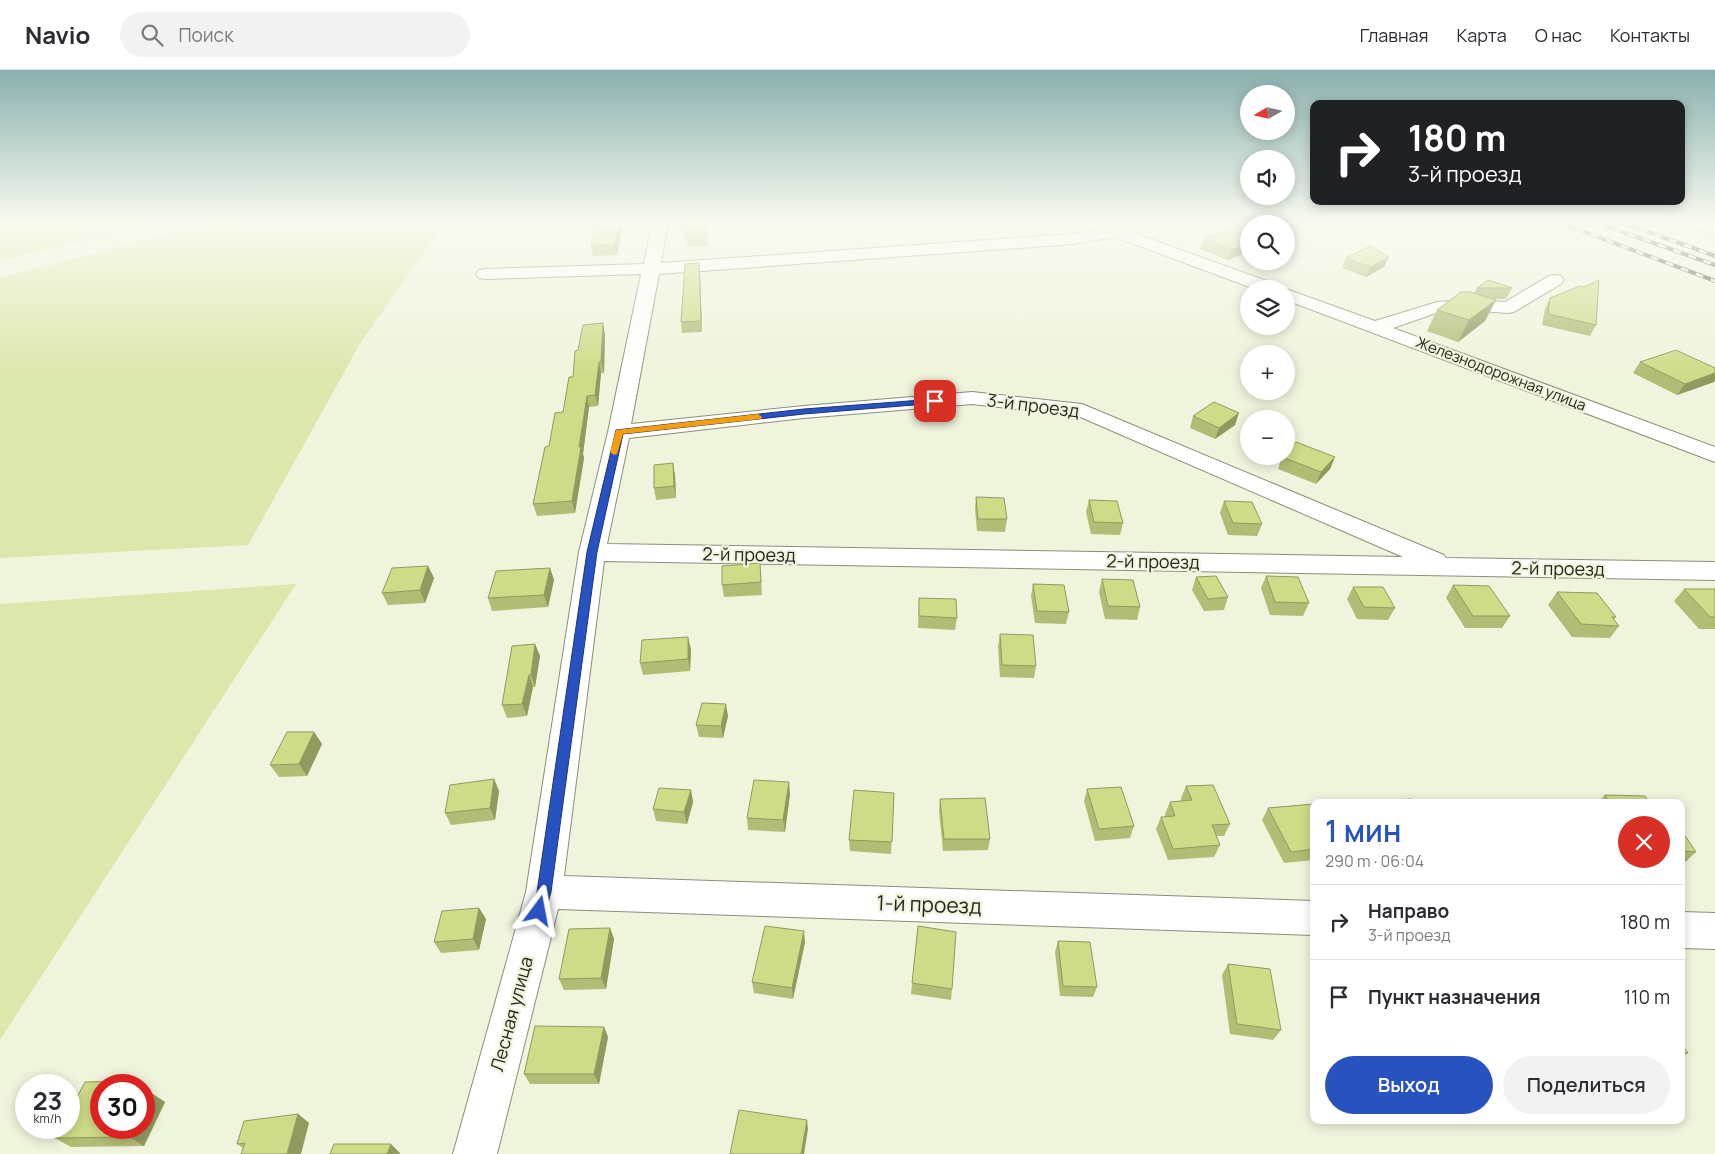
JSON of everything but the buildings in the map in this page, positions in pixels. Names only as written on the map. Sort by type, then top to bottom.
[{"type":"street","points":[[485,274],[499,274]]},
{"type":"street","name":"Лесная улица","points":[[475,1154],[544,892],[592,552],[619,432],[650,274]]},
{"type":"street","points":[[1230,274],[1248,280]]},
{"type":"street","points":[[1376,327],[1416,312],[1437,307],[1467,305],[1508,308],[1555,280]]},
{"type":"street","name":"Железнодорожная улица","points":[[1295,297],[1715,455]]},
{"type":"street","name":"3-й проезд","points":[[619,432],[804,412],[972,398],[1082,410],[1448,567]]},
{"type":"street","name":"2-й проезд","points":[[592,552],[1715,571]]},
{"type":"street","name":"1-й проезд","points":[[544,892],[1310,918]]},
{"type":"street","points":[[1685,930],[1715,931]]},
{"type":"green space","points":[[17,274],[409,274],[361,342],[248,545],[0,558],[0,278]]},
{"type":"green space","points":[[296,584],[0,1040],[0,604]]},
{"type":"railway","points":[[1695,274],[1715,281]]},
{"type":"slow traffic","points":[[614,452],[619,432],[758,417]]},
{"type":"route","points":[[539,911],[544,892],[592,552],[619,432],[804,412],[935,401]]}]
